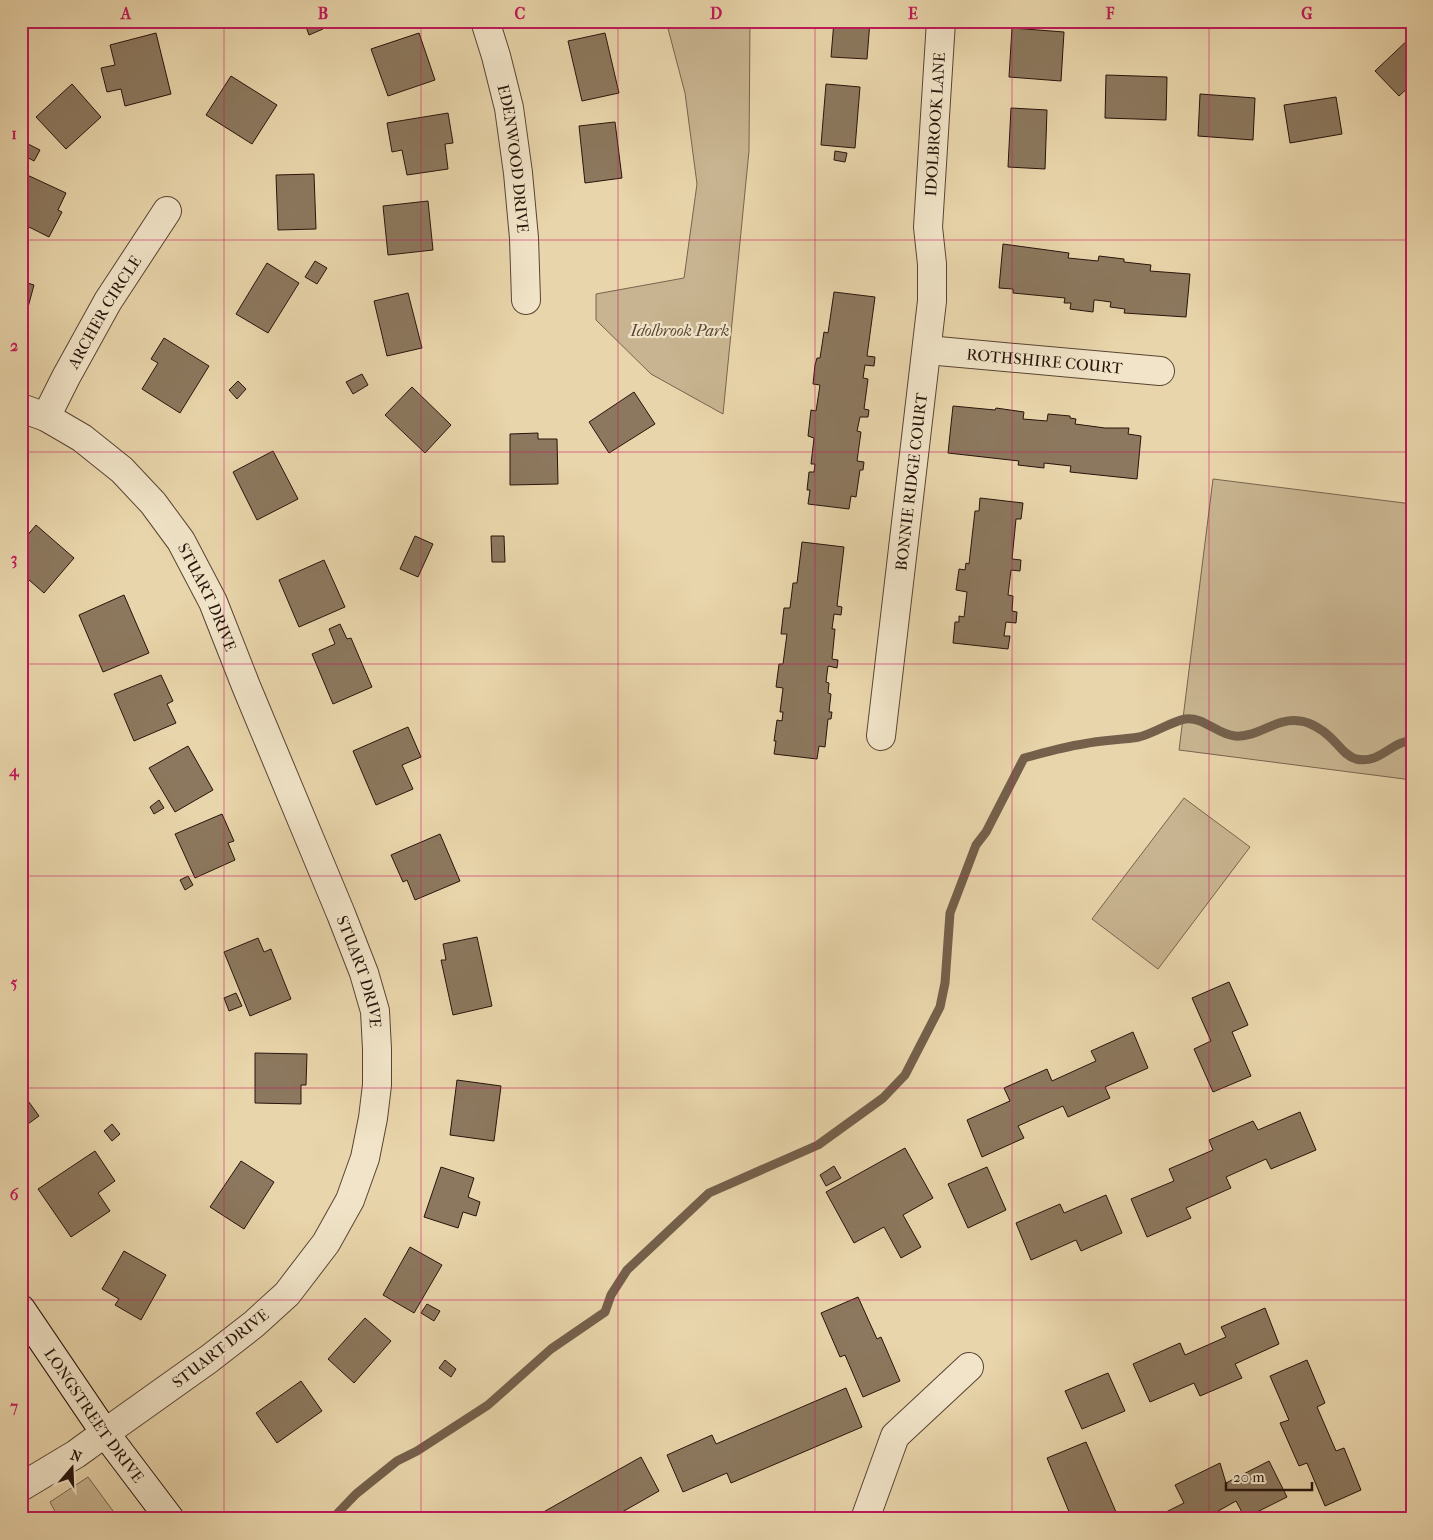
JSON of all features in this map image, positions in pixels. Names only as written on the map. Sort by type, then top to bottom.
[{"type":"street","name":"EDENWOOD DRIVE","points":[[485,21],[509,108],[524,238],[526,300]]},
{"type":"street","name":"IDOLBROOK LANE","points":[[928,227],[941,21]]},
{"type":"street","name":"ARCHER CIRCLE","points":[[34,413],[66,377],[108,301],[167,211]]},
{"type":"street","name":"BONNIE RIDGE COURT","points":[[881,736],[932,301],[932,264],[928,227]]},
{"type":"street","name":"ROTHSHIRE COURT","points":[[927,350],[1160,371]]},
{"type":"street","name":"STUART DRIVE","points":[[21,1487],[76,1454],[209,1359],[254,1324],[287,1294],[326,1243],[350,1200],[365,1158],[377,1085],[374,1011],[364,973],[213,602],[181,541],[153,503],[122,470],[82,438],[34,413]]},
{"type":"street","name":"LONGSTREET DRIVE","points":[[21,1309],[105,1433],[170,1519]]},
{"type":"street","points":[[865,1519],[896,1436],[969,1368]]},
{"type":"green space","name":"Idolbrook Park","points":[[666,21],[750,21],[749,151],[723,414],[651,374],[596,320],[596,294],[684,278],[697,184],[685,93]]},
{"type":"green space","points":[[1213,479],[1412,504],[1412,780],[1179,750]]},
{"type":"green space","points":[[1184,798],[1250,847],[1158,969],[1092,919]]},
{"type":"green space","points":[[88,1477],[119,1519],[59,1519],[50,1502]]},
{"type":"building","points":[[311,21],[320,21],[323,29],[309,35],[305,24]]},
{"type":"building","points":[[834,21],[870,21],[867,59],[831,57]]},
{"type":"building","points":[[1012,28],[1064,32],[1061,81],[1009,77]]},
{"type":"building","points":[[156,33],[171,94],[125,106],[121,89],[107,92],[101,68],[115,65],[110,45]]},
{"type":"building","points":[[419,33],[435,80],[388,96],[371,49]]},
{"type":"building","points":[[605,33],[619,93],[582,101],[568,41]]},
{"type":"building","points":[[1412,36],[1412,84],[1399,96],[1375,71]]},
{"type":"building","points":[[1106,75],[1167,77],[1166,120],[1105,118]]},
{"type":"building","points":[[231,76],[277,105],[252,144],[206,115]]},
{"type":"building","points":[[72,84],[101,117],[66,149],[36,117]]},
{"type":"building","points":[[826,84],[860,87],[855,148],[821,145]]},
{"type":"building","points":[[1200,94],[1255,98],[1253,140],[1198,136]]},
{"type":"building","points":[[1336,97],[1342,134],[1290,143],[1284,105]]},
{"type":"building","points":[[1011,108],[1047,110],[1045,169],[1008,167]]},
{"type":"building","points":[[448,113],[453,143],[445,144],[448,169],[407,175],[402,150],[392,152],[387,123]]},
{"type":"building","points":[[615,122],[622,178],[585,183],[579,126]]},
{"type":"building","points":[[24,142],[40,150],[34,161],[21,154],[21,147]]},
{"type":"building","points":[[835,151],[847,153],[845,162],[834,160]]},
{"type":"building","points":[[25,174],[66,193],[58,210],[62,212],[49,237],[21,223],[21,182]]},
{"type":"building","points":[[314,174],[316,229],[278,230],[276,175]]},
{"type":"building","points":[[428,201],[433,250],[388,255],[383,206]]},
{"type":"building","points":[[1003,244],[1069,253],[1068,258],[1098,261],[1099,256],[1124,259],[1124,262],[1151,265],[1150,271],[1190,274],[1186,317],[1124,313],[1125,309],[1110,307],[1111,302],[1096,300],[1094,300],[1093,312],[1070,309],[1071,303],[1064,303],[1065,298],[1013,293],[1013,289],[999,288]]},
{"type":"building","points":[[315,261],[327,268],[317,284],[305,277]]},
{"type":"building","points":[[267,263],[299,283],[268,333],[236,314]]},
{"type":"building","points":[[21,281],[34,285],[21,333]]},
{"type":"building","points":[[834,292],[875,297],[867,356],[875,357],[874,366],[865,365],[863,378],[868,379],[864,409],[869,410],[868,417],[860,417],[857,431],[861,432],[857,461],[864,462],[863,470],[860,470],[856,497],[851,496],[849,509],[808,504],[810,490],[807,490],[809,472],[814,472],[815,464],[811,464],[814,438],[808,436],[811,410],[816,411],[820,385],[813,384],[815,365],[817,358],[820,358],[824,332],[828,333]]},
{"type":"building","points":[[408,293],[422,348],[387,356],[374,301]]},
{"type":"building","points":[[164,338],[209,366],[180,413],[142,389],[158,363],[151,359]]},
{"type":"building","points":[[362,374],[368,385],[353,394],[346,382]]},
{"type":"building","points":[[238,381],[246,389],[237,399],[229,390]]},
{"type":"building","points":[[412,387],[451,425],[425,453],[385,415]]},
{"type":"building","points":[[634,392],[655,424],[609,453],[589,422]]},
{"type":"building","points":[[953,406],[995,410],[996,408],[1024,412],[1023,419],[1047,421],[1048,414],[1070,416],[1070,418],[1076,419],[1075,424],[1105,428],[1129,428],[1128,434],[1141,436],[1137,479],[1070,472],[1071,466],[1044,463],[1044,468],[1018,465],[1019,461],[948,453]]},
{"type":"building","points":[[538,433],[538,439],[557,439],[558,484],[510,485],[510,434]]},
{"type":"building","points":[[273,451],[298,499],[257,520],[233,472]]},
{"type":"building","points":[[980,498],[1023,503],[1021,519],[1016,519],[1012,559],[1021,560],[1020,571],[1011,570],[1008,595],[1013,596],[1012,611],[1017,612],[1016,623],[1006,622],[1004,636],[1010,636],[1008,649],[953,643],[955,622],[959,622],[959,616],[964,617],[967,592],[956,590],[959,569],[965,570],[966,563],[969,564],[975,511],[979,511]]},
{"type":"building","points":[[36,525],[74,558],[44,593],[21,573],[21,543]]},
{"type":"building","points":[[415,536],[433,544],[418,577],[400,569]]},
{"type":"building","points":[[491,536],[504,536],[505,562],[492,562]]},
{"type":"building","points":[[802,542],[844,547],[837,606],[842,607],[841,615],[834,614],[832,629],[835,629],[832,659],[838,660],[837,668],[828,666],[826,682],[829,683],[828,693],[831,694],[829,712],[832,712],[831,719],[828,719],[825,747],[819,746],[817,759],[774,754],[777,720],[782,721],[783,712],[780,712],[783,688],[776,687],[779,664],[783,664],[787,634],[781,634],[784,608],[790,608],[793,583],[797,583]]},
{"type":"building","points":[[324,560],[345,607],[299,627],[279,580]]},
{"type":"building","points":[[124,595],[149,653],[103,672],[79,615]]},
{"type":"building","points":[[340,624],[347,639],[351,638],[372,687],[333,704],[312,654],[335,644],[329,629]]},
{"type":"building","points":[[161,675],[173,701],[167,704],[176,723],[134,741],[114,694]]},
{"type":"building","points":[[408,727],[421,757],[402,765],[413,789],[376,805],[353,751]]},
{"type":"building","points":[[188,746],[213,790],[175,812],[149,768]]},
{"type":"building","points":[[159,800],[164,808],[154,814],[150,807]]},
{"type":"building","points":[[222,814],[234,841],[228,843],[235,860],[195,878],[175,834]]},
{"type":"building","points":[[440,834],[460,881],[415,900],[407,880],[403,882],[391,855]]},
{"type":"building","points":[[188,876],[193,885],[185,890],[180,880]]},
{"type":"building","points":[[477,937],[492,1006],[453,1015],[441,960],[446,960],[443,944]]},
{"type":"building","points":[[258,938],[264,952],[271,949],[291,999],[250,1016],[224,952]]},
{"type":"building","points":[[1229,982],[1248,1025],[1232,1032],[1251,1076],[1213,1092],[1194,1049],[1211,1041],[1192,998]]},
{"type":"building","points":[[236,993],[242,1006],[229,1011],[224,998]]},
{"type":"building","points":[[1133,1032],[1148,1068],[1105,1087],[1110,1098],[1068,1117],[1063,1106],[1018,1126],[1024,1138],[982,1157],[967,1120],[1010,1101],[1004,1088],[1047,1069],[1052,1081],[1096,1061],[1091,1051]]},
{"type":"building","points":[[255,1053],[307,1054],[306,1085],[301,1085],[301,1104],[255,1103]]},
{"type":"building","points":[[457,1080],[501,1086],[494,1141],[450,1135]]},
{"type":"building","points":[[21,1091],[39,1116],[21,1129]]},
{"type":"building","points":[[1300,1112],[1316,1150],[1271,1169],[1266,1159],[1226,1177],[1231,1188],[1186,1208],[1191,1218],[1147,1237],[1131,1199],[1174,1181],[1169,1169],[1213,1150],[1209,1140],[1253,1121],[1258,1130]]},
{"type":"building","points":[[112,1124],[120,1134],[112,1141],[104,1131]]},
{"type":"building","points":[[905,1148],[933,1198],[903,1215],[921,1247],[901,1258],[884,1227],[854,1243],[826,1192]]},
{"type":"building","points":[[95,1151],[115,1181],[98,1193],[110,1211],[71,1237],[38,1189]]},
{"type":"building","points":[[241,1161],[274,1182],[244,1229],[210,1207]]},
{"type":"building","points":[[834,1166],[841,1178],[826,1186],[820,1175]]},
{"type":"building","points":[[441,1167],[474,1178],[468,1197],[480,1202],[476,1216],[463,1212],[458,1228],[424,1217]]},
{"type":"building","points":[[987,1167],[1006,1210],[968,1228],[948,1184]]},
{"type":"building","points":[[1106,1195],[1122,1233],[1081,1251],[1076,1240],[1031,1260],[1016,1223],[1060,1204],[1064,1213]]},
{"type":"building","points":[[410,1247],[442,1265],[414,1313],[383,1295]]},
{"type":"building","points":[[124,1251],[166,1275],[141,1320],[115,1305],[119,1299],[102,1289]]},
{"type":"building","points":[[858,1297],[877,1339],[881,1337],[900,1381],[863,1397],[845,1355],[840,1357],[821,1313]]},
{"type":"building","points":[[427,1304],[440,1311],[434,1321],[421,1313]]},
{"type":"building","points":[[1265,1308],[1279,1344],[1235,1364],[1242,1378],[1200,1396],[1194,1383],[1150,1402],[1133,1364],[1180,1343],[1185,1355],[1226,1337],[1221,1327]]},
{"type":"building","points":[[365,1318],[391,1341],[354,1383],[328,1359]]},
{"type":"building","points":[[445,1360],[456,1369],[451,1377],[439,1368]]},
{"type":"building","points":[[1307,1360],[1325,1403],[1317,1407],[1336,1451],[1344,1448],[1361,1490],[1325,1506],[1307,1463],[1299,1466],[1280,1423],[1289,1420],[1270,1376]]},
{"type":"building","points":[[1108,1373],[1125,1411],[1082,1429],[1065,1391]]},
{"type":"building","points":[[301,1381],[322,1411],[277,1443],[256,1413]]},
{"type":"building","points":[[846,1388],[862,1427],[731,1483],[727,1473],[683,1492],[667,1455],[712,1435],[716,1444]]},
{"type":"building","points":[[1086,1442],[1119,1519],[1072,1519],[1047,1458]]},
{"type":"building","points":[[641,1457],[659,1491],[610,1519],[531,1519]]},
{"type":"building","points":[[1269,1461],[1287,1497],[1245,1518],[1236,1501],[1204,1519],[1152,1519],[1184,1503],[1175,1485],[1220,1463],[1226,1483]]},
{"type":"waterway","points":[[332,1519],[356,1494],[397,1461],[417,1451],[488,1405],[551,1349],[605,1312],[611,1295],[627,1270],[709,1193],[818,1145],[883,1098],[905,1075],[940,1007],[945,983],[950,913],[976,845],[986,832],[1024,758],[1076,745],[1139,737],[1185,719],[1198,720],[1235,736],[1251,734],[1283,722],[1304,722],[1324,732],[1345,753],[1356,759],[1365,760],[1380,755],[1399,744],[1412,742]]}]
